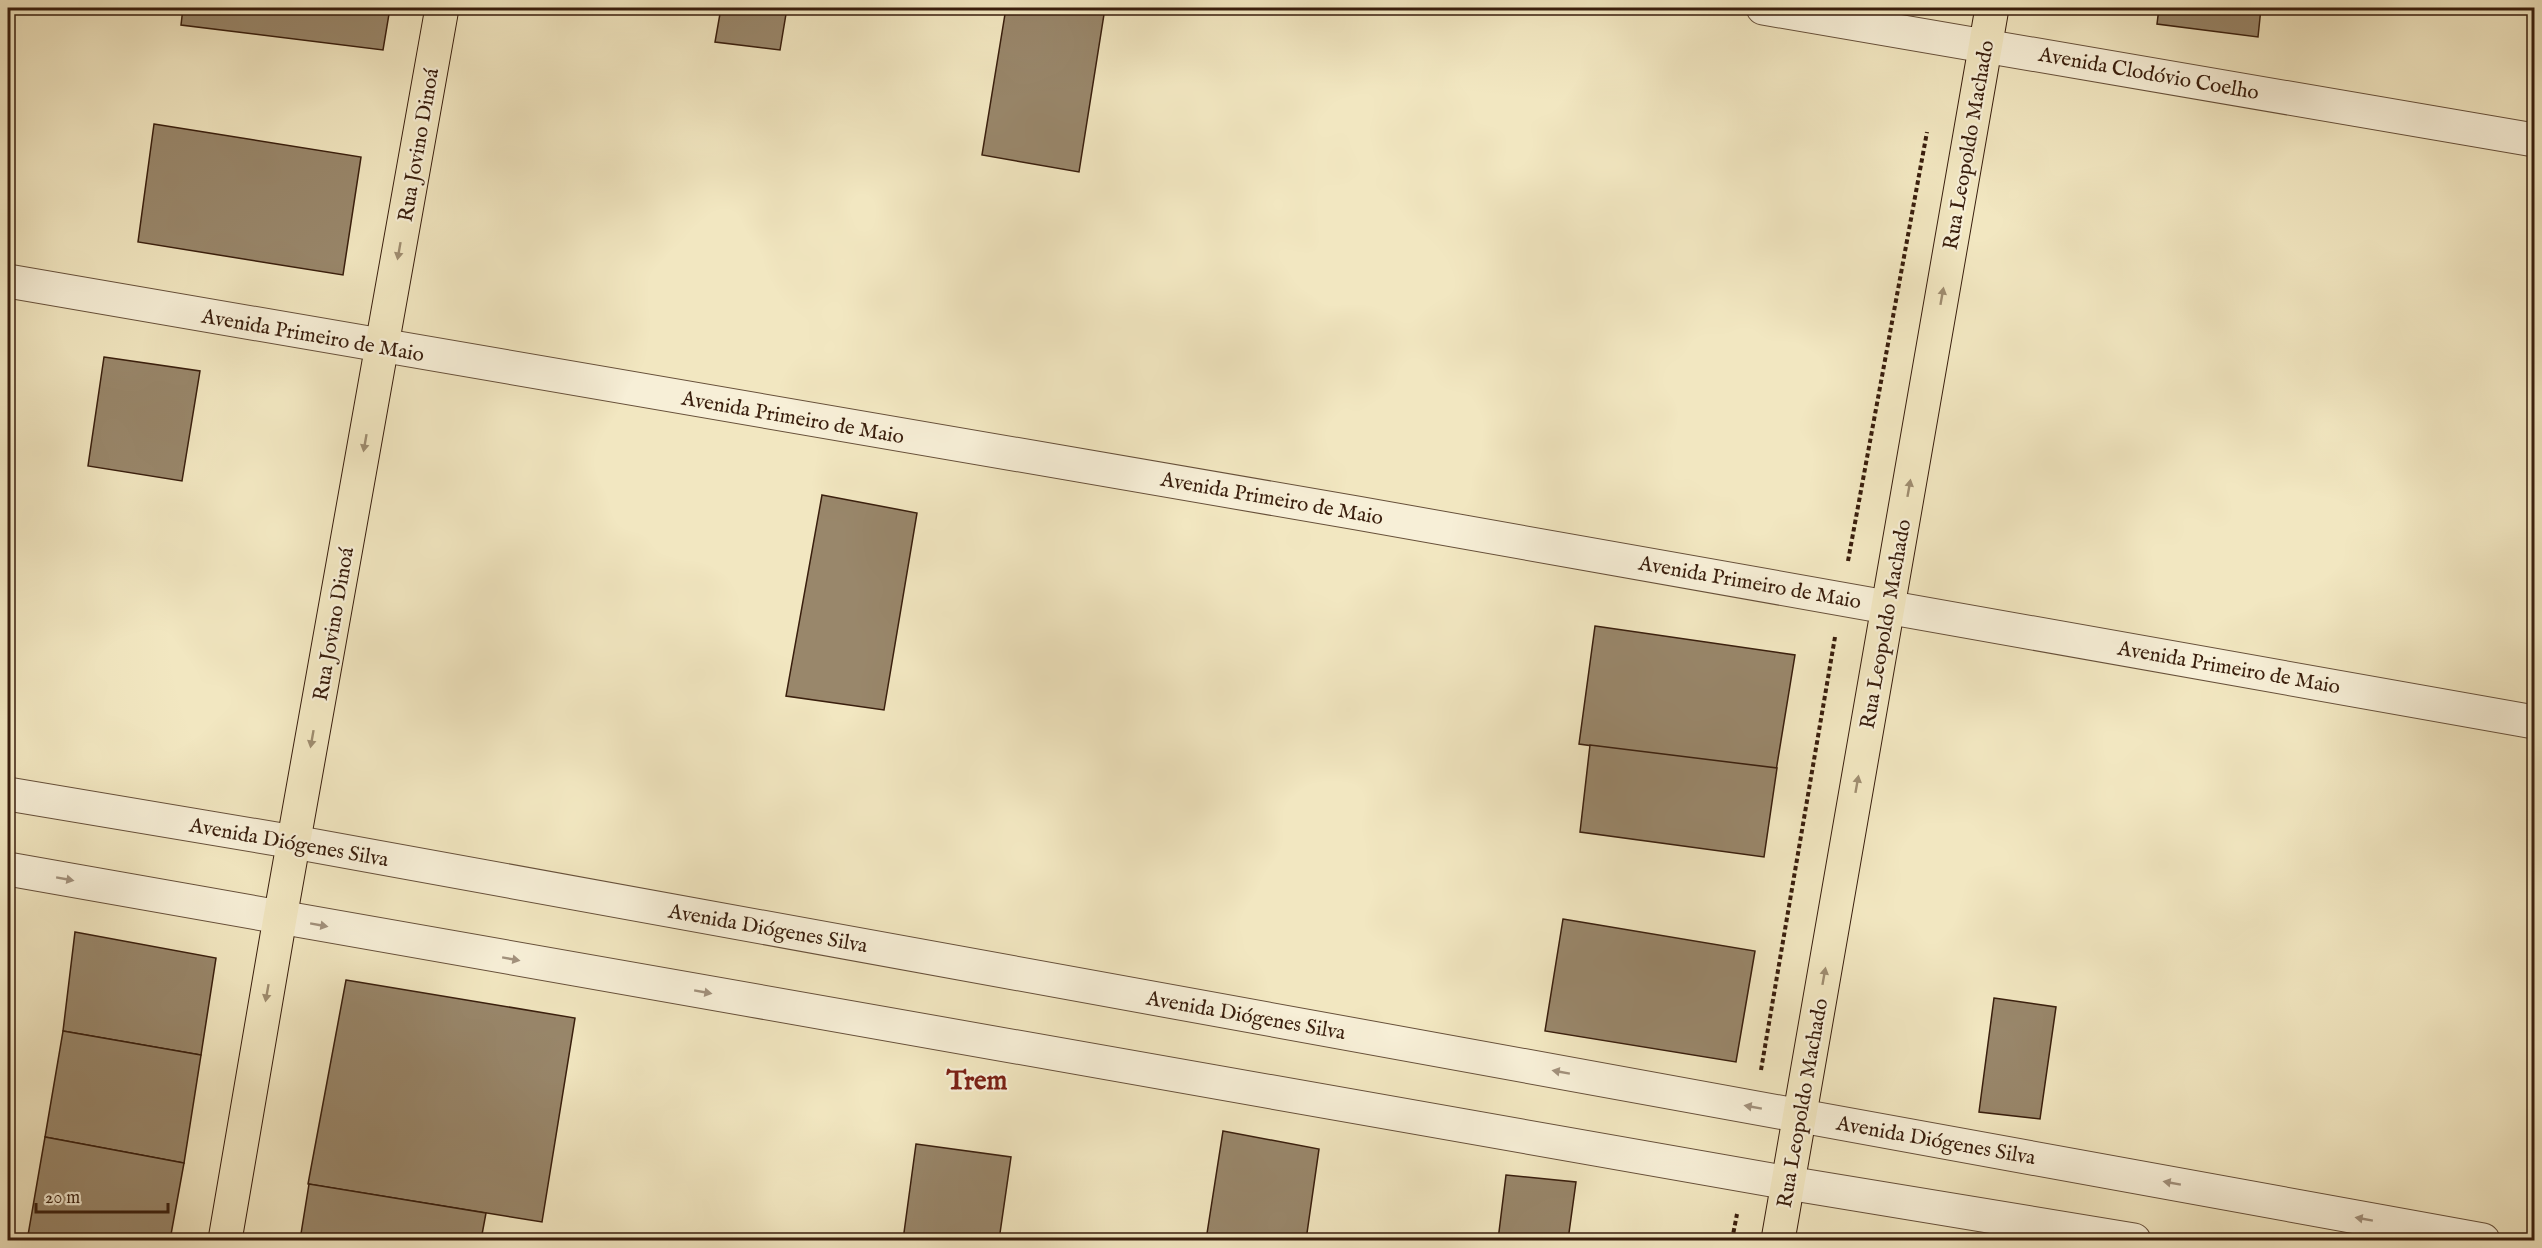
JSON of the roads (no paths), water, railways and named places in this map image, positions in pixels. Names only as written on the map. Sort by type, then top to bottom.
[{"type":"main road","name":"Rua Jovino Dinoá","points":[[225,1240],[442,8]]},
{"type":"main road","name":"Rua Leopoldo Machado","points":[[1778,1240],[1992,8]]},
{"type":"street","name":"Avenida Clodóvio Coelho","points":[[1763,8],[2535,140]]},
{"type":"street","name":"Avenida Primeiro de Maio","points":[[8,281],[1888,606],[2535,722]]},
{"type":"street","name":"Avenida Diógenes Silva","points":[[8,794],[294,842],[2483,1240]]},
{"type":"street","points":[[8,869],[1788,1183],[2134,1240]]},
{"type":"district","name":"Trem","points":[[977,1080]]}]
